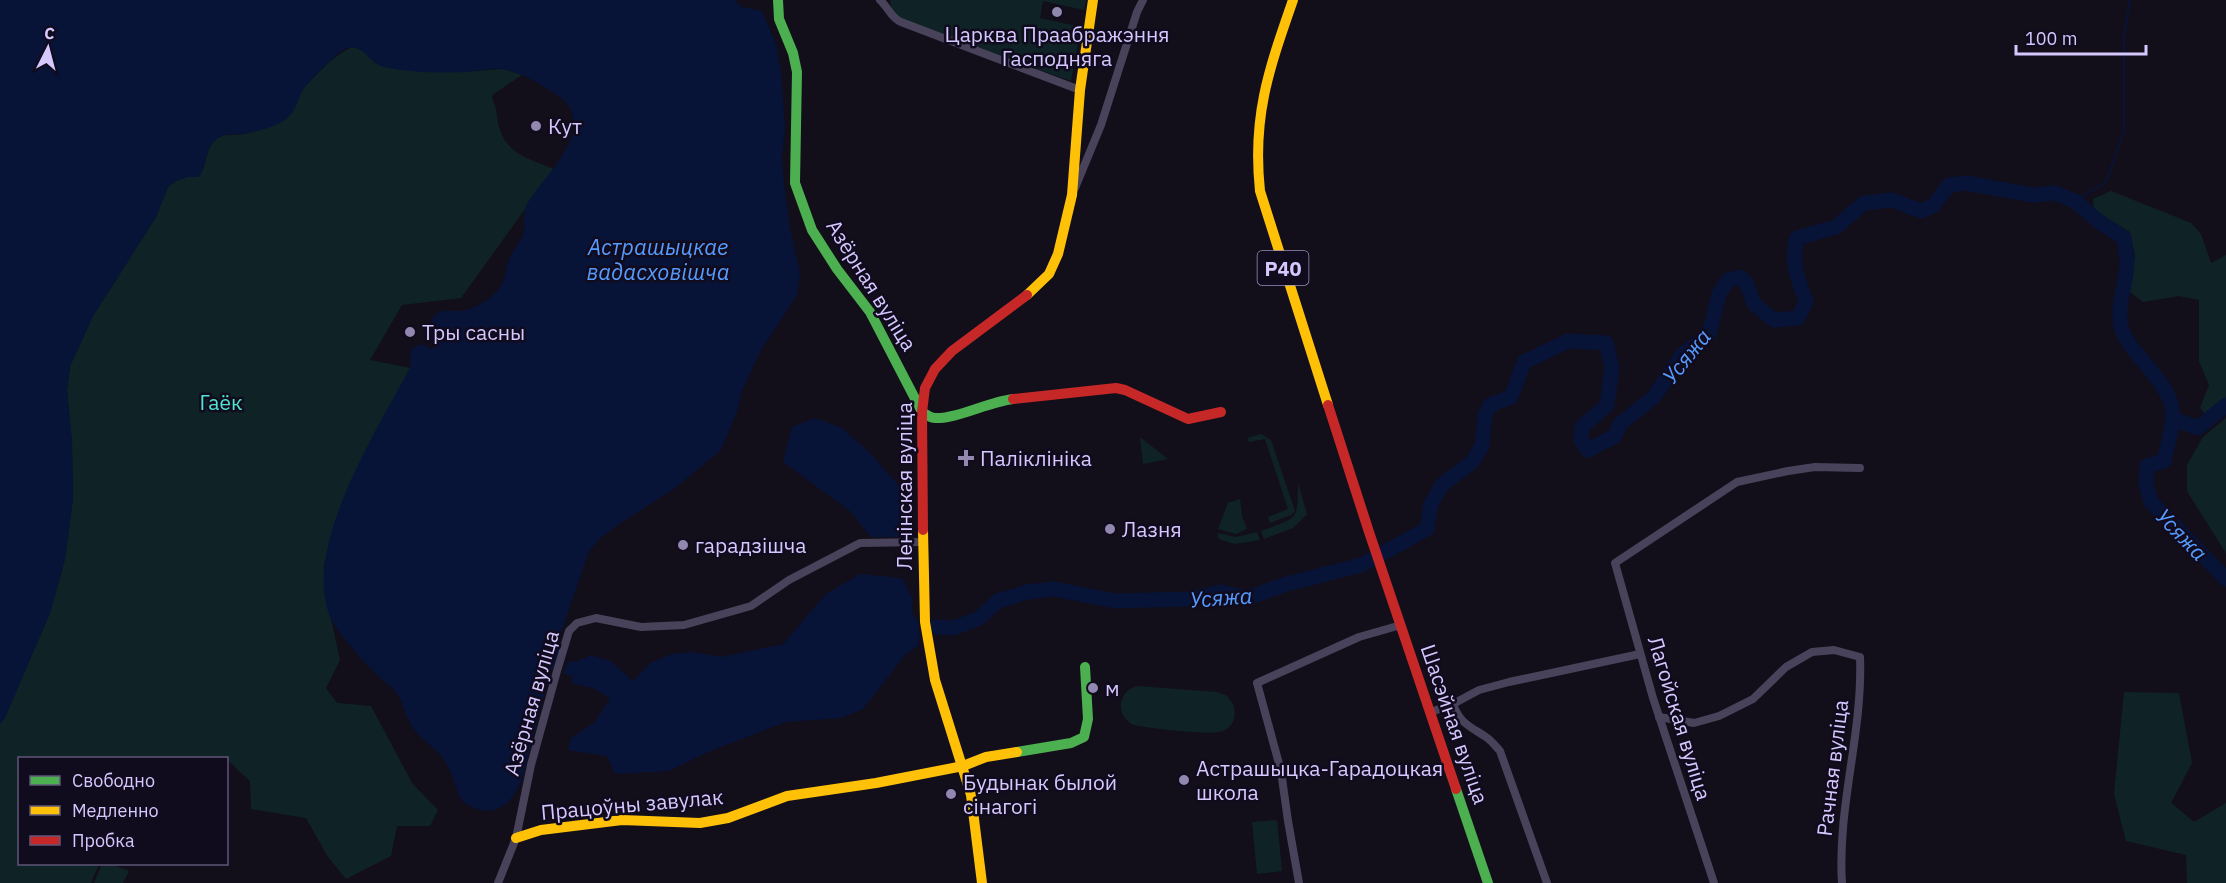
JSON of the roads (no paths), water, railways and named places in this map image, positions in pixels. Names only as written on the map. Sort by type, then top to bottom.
[{"type":"street","name":"Азёрная вуліца","points":[[778,0],[779,19],[793,53],[797,72],[795,183],[812,230],[837,269],[870,312],[922,412]]},
{"type":"street","points":[[880,0],[887,6],[895,20],[1080,90]]},
{"type":"street","name":"Ленінская вуліца","points":[[982,883],[971,795],[935,680],[925,622],[922,412],[925,388],[935,369],[946,357],[987,323],[1026,296],[1049,274],[1058,254],[1072,195],[1080,90],[1094,0]]},
{"type":"street","points":[[1072,195],[1101,125],[1137,12],[1143,0]]},
{"type":"street","name":"Шасэйная вуліца","points":[[1293,0],[1260,103],[1256,129],[1256,167],[1268,220],[1369,532],[1488,883]]},
{"type":"street","points":[[922,412],[933,418],[952,415],[996,401],[1116,388],[1188,419],[1221,412]]},
{"type":"street","name":"Лагойская вуліца","points":[[1714,883],[1659,717],[1615,563],[1737,482],[1815,467],[1860,468]]},
{"type":"street","name":"Азёрная вуліца","points":[[498,883],[516,838],[531,765],[557,671],[570,631],[577,622],[596,618],[641,627],[684,625],[751,606],[789,580],[860,543],[924,542]]},
{"type":"street","points":[[1299,883],[1281,771],[1257,683],[1359,638],[1401,625]]},
{"type":"street","name":"Рачная вуліца","points":[[1659,717],[1694,723],[1719,716],[1754,699],[1786,667],[1812,652],[1834,650],[1860,657],[1861,678],[1845,793],[1840,860],[1842,883]]},
{"type":"street","points":[[1431,712],[1453,704],[1479,690],[1640,654]]},
{"type":"street","name":"Працоўны завулак","points":[[516,838],[542,830],[622,820],[700,823],[728,818],[787,796],[876,783],[963,766],[986,757],[1071,743],[1084,737],[1088,719],[1085,667]]},
{"type":"street","points":[[1453,704],[1457,715],[1465,725],[1488,738],[1500,751],[1547,883]]},
{"type":"water","name":"Астрашыцкае вадасховішча","points":[[0,0],[735,0],[742,7],[762,11],[776,44],[781,72],[785,127],[782,156],[790,228],[800,273],[797,295],[760,352],[742,391],[737,412],[721,450],[674,489],[598,540],[589,552],[559,638],[559,654],[551,669],[523,776],[513,796],[500,808],[483,810],[462,801],[445,761],[413,728],[397,694],[350,646],[337,629],[329,614],[324,586],[326,555],[335,522],[363,454],[410,368],[411,349],[421,345],[431,349],[439,345],[441,338],[429,327],[436,314],[473,308],[489,298],[501,286],[509,259],[523,235],[527,204],[570,142],[574,126],[569,106],[548,89],[528,78],[502,69],[466,72],[405,70],[379,65],[360,50],[350,47],[335,56],[304,88],[286,119],[263,130],[218,138],[211,145],[198,177],[187,177],[168,187],[156,217],[93,316],[70,366],[67,391],[72,442],[73,499],[65,559],[50,613],[5,718],[0,724]]},
{"type":"water","points":[[815,418],[842,428],[869,452],[902,489],[906,512],[902,537],[871,537],[850,511],[783,462],[792,427]]},
{"type":"water","points":[[860,574],[902,578],[912,598],[912,613],[918,621],[920,638],[919,645],[906,654],[863,709],[841,718],[786,722],[708,752],[669,771],[615,774],[607,756],[568,750],[571,738],[595,722],[610,698],[593,688],[571,683],[573,677],[563,673],[568,661],[578,662],[589,655],[611,661],[633,681],[650,663],[672,654],[693,652],[721,657],[783,644],[826,594]]},
{"type":"waterway","points":[[2075,201],[2106,182],[2124,131],[2124,36],[2130,0]]},
{"type":"waterway","name":"Усяжа","points":[[936,627],[953,628],[978,619],[998,601],[1027,592],[1054,589],[1115,601],[1187,599],[1221,592],[1247,598],[1287,584],[1361,565],[1427,529],[1431,504],[1442,485],[1472,462],[1482,446],[1485,415],[1490,405],[1511,397],[1524,362],[1568,341],[1606,343],[1612,368],[1607,405],[1582,427],[1581,440],[1588,450],[1615,436],[1620,424],[1654,397],[1682,355],[1709,334],[1719,294],[1728,280],[1740,277],[1747,284],[1754,304],[1774,320],[1798,318],[1806,302],[1795,263],[1797,238],[1836,227],[1864,203],[1892,200],[1921,211],[1933,206],[1949,185],[1966,183],[2033,195],[2055,193],[2075,201],[2098,221],[2124,238],[2127,261],[2120,313],[2122,330],[2131,346],[2163,387],[2172,407],[2173,417],[2164,461],[2147,466],[2146,484],[2151,502],[2226,579]]},
{"type":"waterway","points":[[2174,419],[2198,428],[2226,405]]},
{"type":"place","name":"Царква Праабражэння Гасподняга","points":[[1057,12]]},
{"type":"place","name":"Кут","points":[[536,126]]},
{"type":"place","name":"Тры сасны","points":[[410,332]]},
{"type":"place","name":"Паліклініка","points":[[966,458]]},
{"type":"place","name":"Лазня","points":[[1110,529]]},
{"type":"place","name":"гарадзішча","points":[[683,545]]},
{"type":"place","name":"м","points":[[1093,688]]},
{"type":"place","name":"Астрашыцка-Гарадоцкая школа","points":[[1184,780]]},
{"type":"place","name":"Будынак былой сінагогі","points":[[951,794]]},
{"type":"park label","name":"Гаёк","points":[[221,402]]}]
